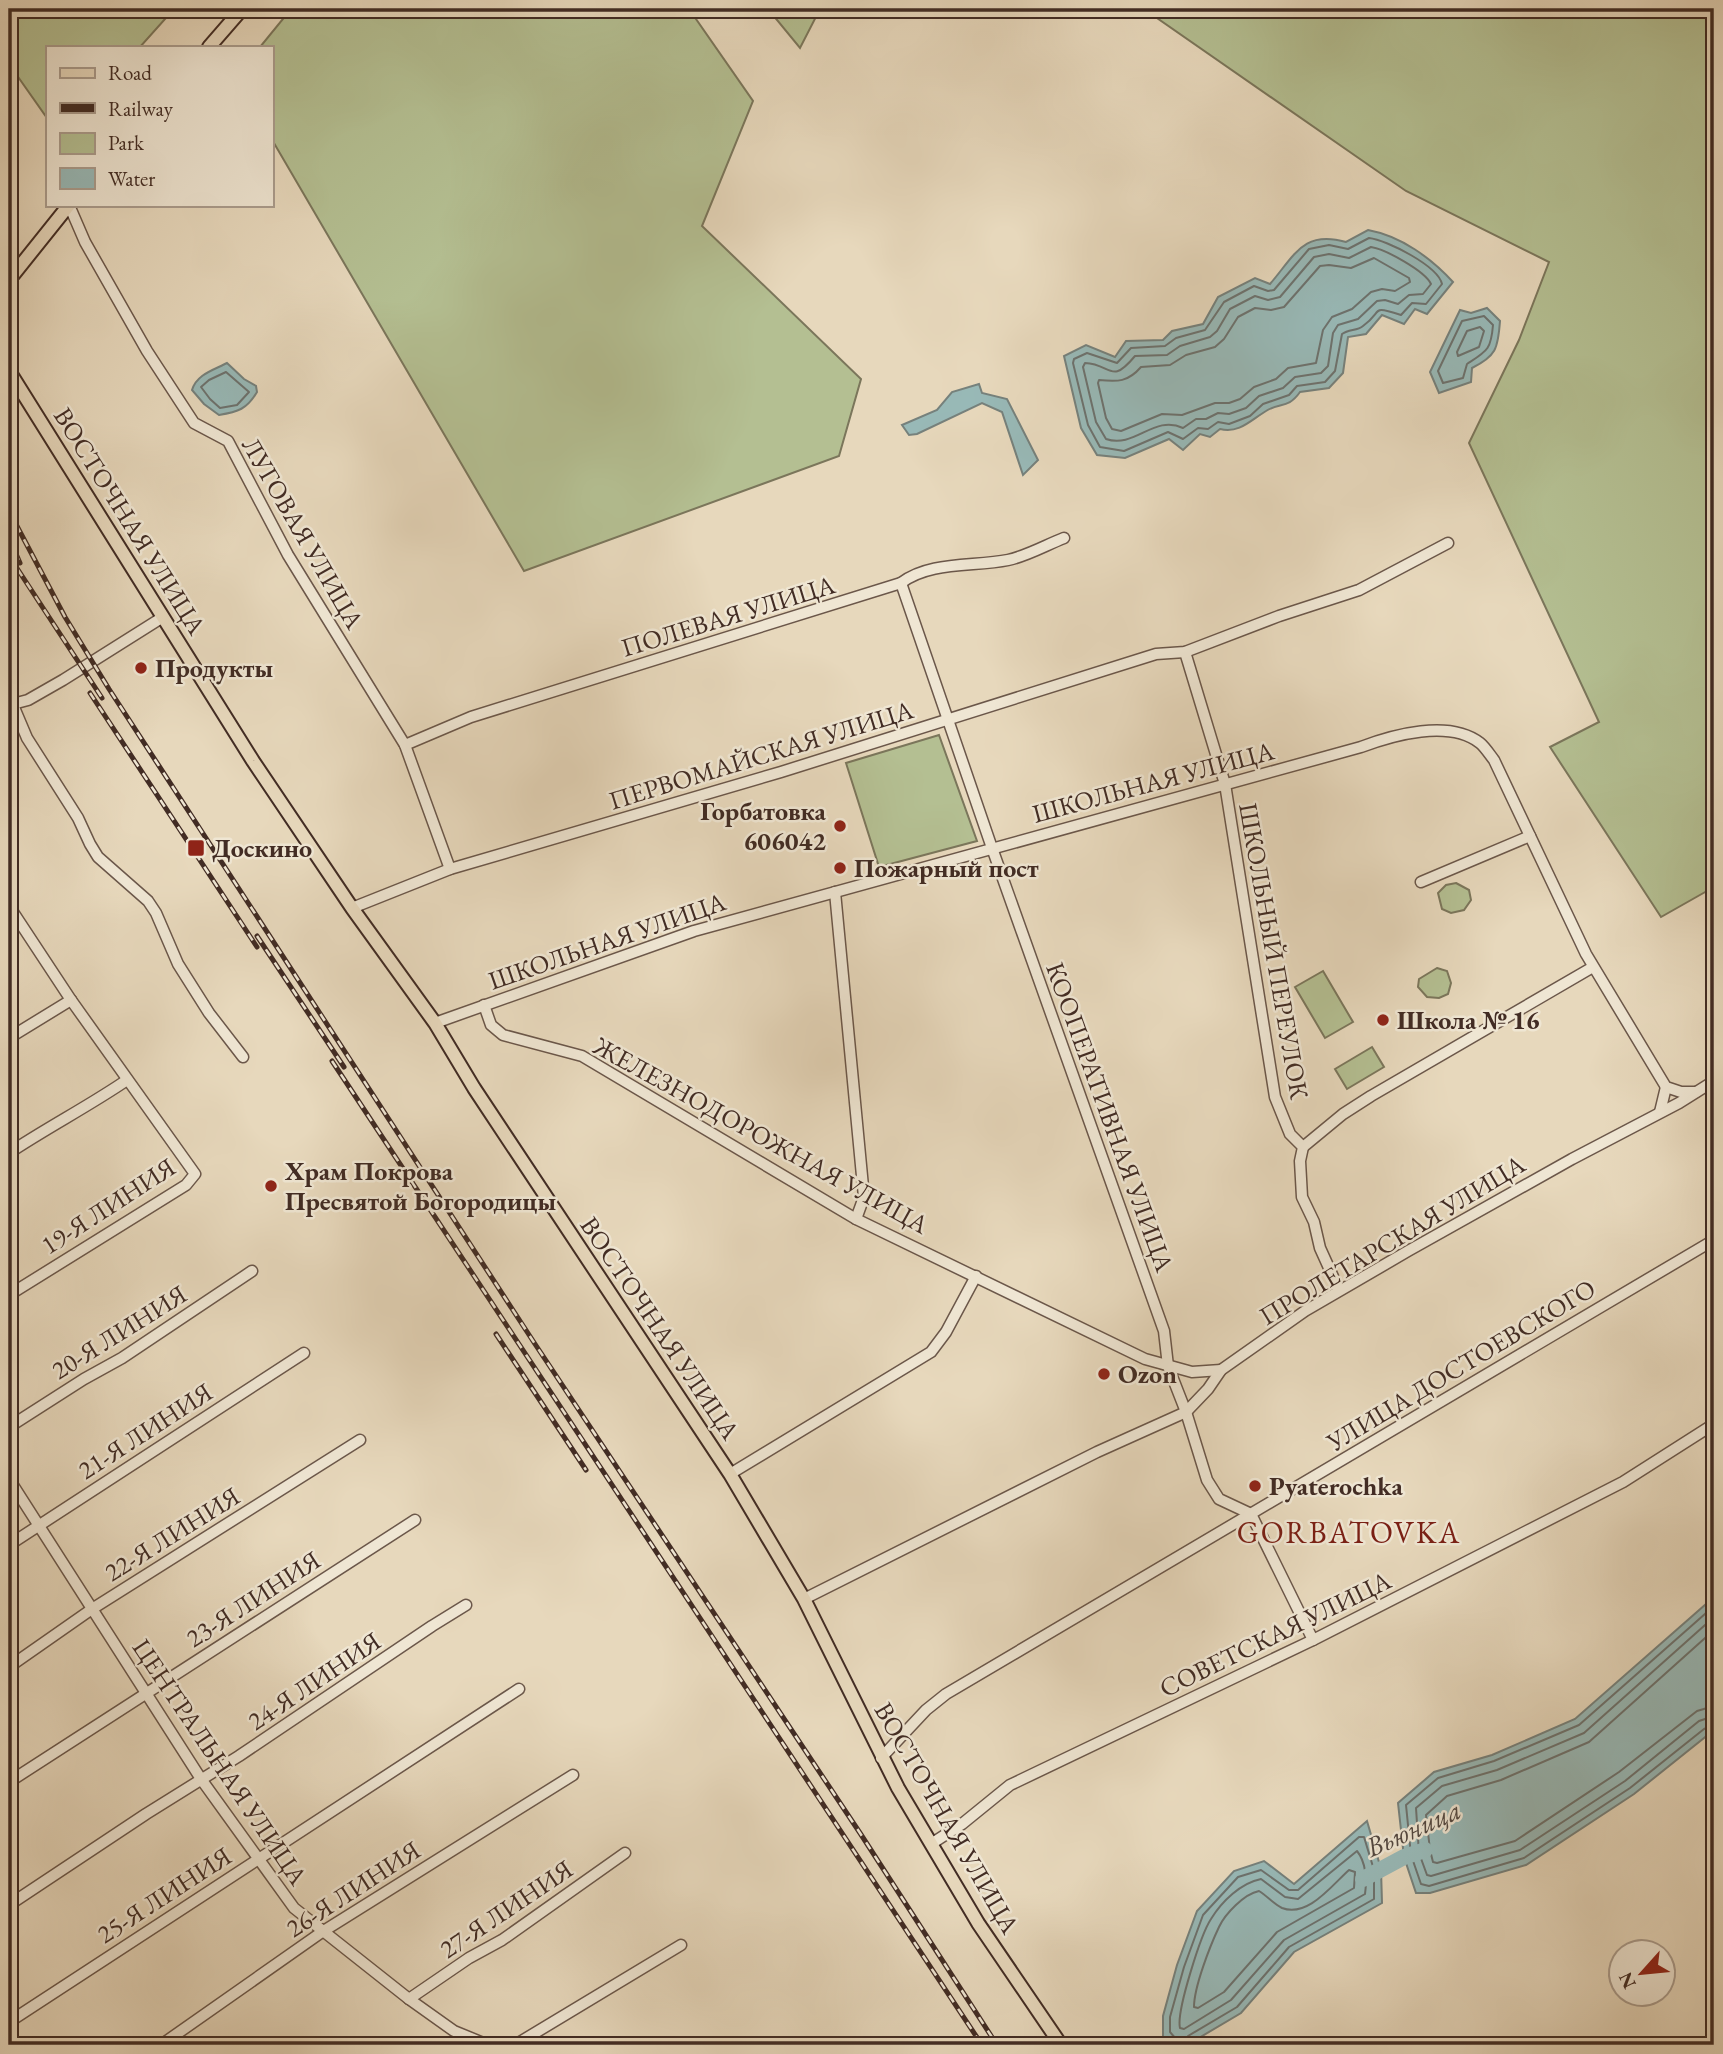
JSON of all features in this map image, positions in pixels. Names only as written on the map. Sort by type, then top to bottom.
[{"type":"main road","points":[[210,46],[242,9]]},
{"type":"main road","points":[[9,280],[68,206]]},
{"type":"main road","name":"ВОСТОЧНАЯ УЛИЦА","points":[[9,371],[253,761],[352,908],[435,1023],[474,1088],[730,1474],[804,1599],[881,1758],[978,1923],[1061,2045]]},
{"type":"street","name":"ЛУГОВАЯ УЛИЦА","points":[[69,206],[85,242],[147,351],[194,424],[228,441],[288,555],[405,746],[450,869]]},
{"type":"street","name":"ПОЛЕВАЯ УЛИЦА","points":[[405,746],[471,717],[901,583],[912,575],[927,570],[1010,560],[1064,538]]},
{"type":"street","name":"ПЕРВОМАЙСКАЯ УЛИЦА","points":[[352,908],[450,869],[781,772],[1156,654],[1185,652],[1279,616],[1359,590],[1448,543]]},
{"type":"street","name":"КООПЕРАТИВНАЯ УЛИЦА","points":[[901,583],[1164,1331],[1168,1366],[1186,1412],[1207,1480],[1219,1499],[1251,1514]]},
{"type":"street","points":[[163,617],[28,700],[11,705],[27,738],[78,818],[98,857],[148,901],[178,964],[209,1013],[243,1058]]},
{"type":"street","name":"ШКОЛЬНЫЙ ПЕРЕУЛОК","points":[[1185,652],[1225,784],[1275,1097],[1290,1134],[1303,1147]]},
{"type":"street","name":"ШКОЛЬНАЯ УЛИЦА","points":[[435,1023],[694,931],[1361,747],[1394,735],[1437,731],[1465,735],[1480,743],[1494,760],[1593,967],[1666,1087]]},
{"type":"street","points":[[1421,882],[1530,836]]},
{"type":"street","points":[[835,892],[864,1196],[856,1219]]},
{"type":"street","points":[[9,1153],[127,1080],[10,910]]},
{"type":"street","points":[[1339,1290],[1320,1248],[1314,1222],[1303,1197],[1300,1161],[1303,1147],[1343,1114],[1371,1096],[1593,967]]},
{"type":"street","points":[[9,1038],[71,1000]]},
{"type":"street","name":"ЖЕЛЕЗНОДОРОЖНАЯ УЛИЦА","points":[[484,1005],[491,1026],[503,1035],[582,1056],[856,1219],[1145,1359],[1192,1372],[1221,1370]]},
{"type":"street","name":"19-Я ЛИНИЯ","points":[[9,1295],[186,1185],[194,1174],[127,1080]]},
{"type":"street","name":"ПРОЛЕТАРСКАЯ УЛИЦА","points":[[804,1599],[1097,1452],[1186,1412],[1208,1389],[1221,1370],[1339,1290],[1714,1081]]},
{"type":"street","points":[[1660,1112],[1666,1087],[1681,1092],[1696,1092]]},
{"type":"street","name":"УЛИЦА ДОСТОЕВСКОГО","points":[[881,1758],[926,1710],[946,1694],[1714,1240]]},
{"type":"street","name":"20-Я ЛИНИЯ","points":[[9,1427],[122,1358],[252,1271]]},
{"type":"street","points":[[730,1474],[930,1352],[946,1332],[976,1276]]},
{"type":"street","name":"21-Я ЛИНИЯ","points":[[9,1545],[304,1353]]},
{"type":"street","name":"СОВЕТСКАЯ УЛИЦА","points":[[931,1844],[962,1824],[1010,1785],[1312,1640],[1623,1482],[1714,1423]]},
{"type":"street","name":"22-Я ЛИНИЯ","points":[[9,1667],[92,1609],[360,1440]]},
{"type":"street","name":"ЦЕНТРАЛЬНАЯ УЛИЦА","points":[[9,1479],[201,1779],[294,1908],[409,1999],[454,2031],[483,2045]]},
{"type":"street","points":[[1251,1514],[1312,1640]]},
{"type":"street","name":"23-Я ЛИНИЯ","points":[[9,1782],[415,1520]]},
{"type":"street","name":"24-Я ЛИНИЯ","points":[[9,1905],[466,1605]]},
{"type":"street","name":"25-Я ЛИНИЯ","points":[[9,2022],[519,1689]]},
{"type":"street","name":"26-Я ЛИНИЯ","points":[[161,2045],[322,1932],[573,1775]]},
{"type":"street","name":"27-Я ЛИНИЯ","points":[[409,1999],[469,1958],[502,1940],[625,1853]]},
{"type":"street","points":[[515,2045],[681,1945]]},
{"type":"street","points":[[483,2045],[488,2045]]},
{"type":"green space","points":[[9,9],[174,9],[141,46],[46,46],[46,117],[9,64]]},
{"type":"green space","points":[[291,9],[689,9],[753,101],[702,226],[861,379],[839,456],[524,571],[273,141],[273,46],[261,46]]},
{"type":"green space","points":[[768,9],[820,9],[800,48]]},
{"type":"green space","points":[[1144,9],[1714,9],[1714,887],[1661,917],[1550,747],[1599,722],[1469,443],[1519,340],[1549,262],[1406,191]]},
{"type":"green space","points":[[939,735],[977,841],[879,867],[846,763]]},
{"type":"green space","points":[[1456,883],[1469,890],[1471,900],[1464,910],[1451,913],[1442,909],[1438,893],[1446,885]]},
{"type":"green space","points":[[1437,968],[1447,971],[1451,983],[1448,994],[1439,998],[1427,997],[1418,987],[1419,979]]},
{"type":"green space","points":[[1323,971],[1353,1022],[1325,1038],[1295,987]]},
{"type":"green space","points":[[1372,1047],[1384,1067],[1347,1089],[1335,1069]]},
{"type":"water","points":[[1368,230],[1392,237],[1415,249],[1453,282],[1427,314],[1415,309],[1404,324],[1382,315],[1366,334],[1348,337],[1343,373],[1329,388],[1300,392],[1292,401],[1271,408],[1239,428],[1220,429],[1210,437],[1200,434],[1183,450],[1169,439],[1125,458],[1097,455],[1081,428],[1064,356],[1086,345],[1115,357],[1126,341],[1163,340],[1172,331],[1203,324],[1218,297],[1255,278],[1270,284],[1294,255],[1310,242],[1331,239],[1346,242]]},
{"type":"water","points":[[1487,308],[1500,321],[1497,345],[1486,360],[1472,368],[1471,382],[1439,393],[1430,372],[1460,310],[1471,313]]},
{"type":"water","points":[[227,363],[256,386],[257,392],[241,409],[219,415],[204,404],[192,390],[202,376]]},
{"type":"water","points":[[979,384],[982,393],[1007,399],[1038,460],[1023,475],[1002,412],[982,403],[917,434],[909,435],[902,425],[937,410],[952,392]]},
{"type":"water","points":[[1714,1597],[1714,1730],[1634,1794],[1526,1865],[1430,1893],[1416,1893],[1404,1857],[1398,1803],[1434,1772],[1492,1755],[1575,1719]]},
{"type":"water","points":[[1367,1821],[1381,1869],[1382,1903],[1294,1952],[1241,2013],[1187,2045],[1172,2045],[1163,2036],[1163,2016],[1177,1965],[1197,1911],[1234,1871],[1264,1861],[1294,1884]]},
{"type":"waterway","name":"Вьюница","points":[[1363,1879],[1404,1857],[1425,1850]]},
{"type":"railway","points":[[9,511],[65,617],[109,689],[535,1344],[860,1833],[997,2045]]},
{"type":"railway","points":[[9,538],[20,563]]},
{"type":"railway","points":[[9,556],[102,698]]},
{"type":"railway","points":[[90,693],[257,947]]},
{"type":"railway","points":[[257,936],[344,1067]]},
{"type":"railway","points":[[332,1061],[982,2045]]},
{"type":"railway","points":[[496,1334],[586,1470]]},
{"type":"place","name":"Продукты","points":[[141,668]]},
{"type":"place","name":"Горбатовка 606042","points":[[840,826]]},
{"type":"place","name":"Доскино","points":[[196,848]]},
{"type":"place","name":"Пожарный пост","points":[[840,868]]},
{"type":"place","name":"Школа № 16","points":[[1383,1020]]},
{"type":"place","name":"Храм Покрова Пресвятой Богородицы","points":[[271,1186]]},
{"type":"place","name":"Ozon","points":[[1104,1374]]},
{"type":"place","name":"Pyaterochka","points":[[1255,1486]]},
{"type":"district","name":"GORBATOVKA","points":[[1349,1532]]}]
